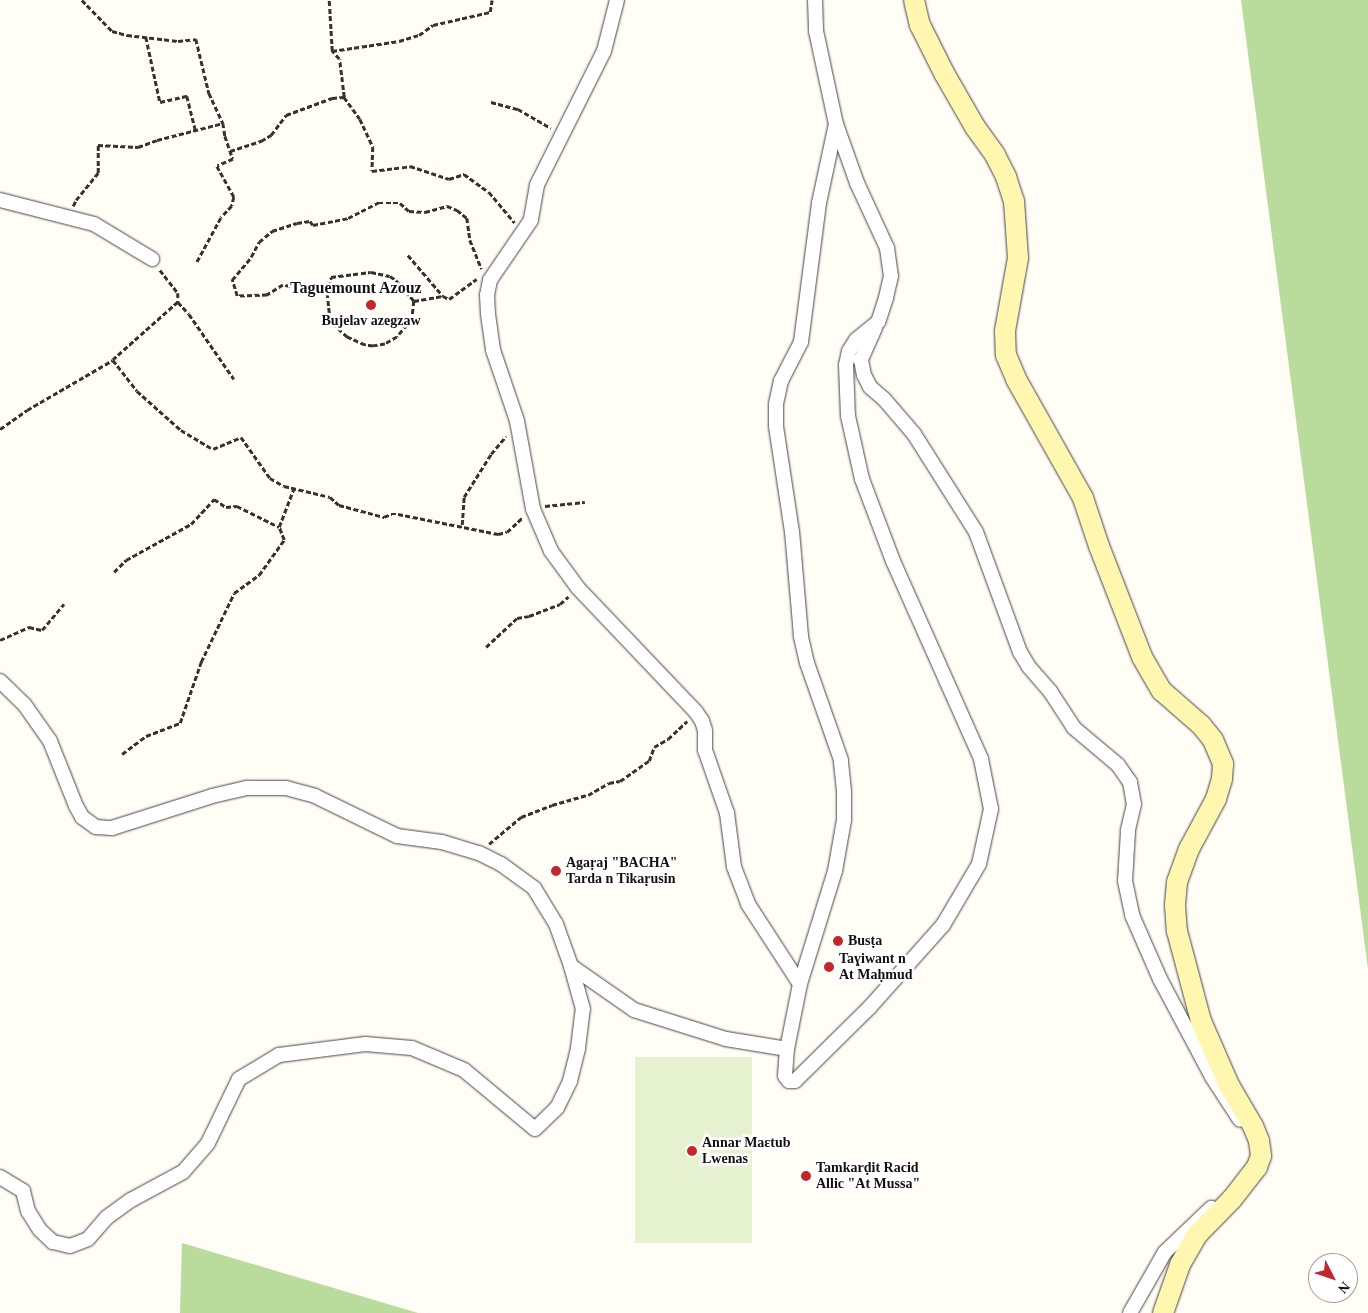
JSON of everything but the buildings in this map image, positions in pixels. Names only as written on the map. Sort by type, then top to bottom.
[{"type":"street","points":[[617,0],[604,51],[537,185],[531,220],[490,280],[487,295],[493,350],[517,421],[533,509],[551,552],[578,588],[696,712],[705,730],[705,750],[727,813],[736,874],[748,904],[800,984]]},
{"type":"street","points":[[815,0],[816,31],[836,124],[857,183],[887,248],[891,276],[878,322],[861,360],[864,375],[870,387],[884,399],[914,434],[959,502],[976,532],[1020,652],[1029,667],[1050,691],[1074,728],[1118,765],[1130,782],[1134,804],[1128,831],[1125,881],[1132,915],[1173,1004],[1212,1078],[1242,1125],[1257,1167]]},
{"type":"street","points":[[914,0],[920,25],[975,128],[995,155],[1006,177],[1014,201],[1018,258],[1006,330],[1006,355],[1083,498],[1098,546],[1142,657],[1162,691],[1201,725],[1213,740],[1223,764],[1222,779],[1216,798],[1190,849],[1177,882],[1174,905],[1176,931],[1201,1021],[1229,1085],[1259,1141],[1261,1156],[1257,1167],[1232,1199],[1197,1235],[1180,1265],[1163,1313]]},
{"type":"street","points":[[836,124],[819,203],[801,342],[781,381],[776,404],[776,426],[792,532],[801,636],[807,663],[841,760],[844,792],[844,820],[835,871],[800,984],[787,1049],[785,1076],[789,1080],[795,1081],[870,1007],[943,925],[979,864],[991,809],[981,759],[893,560],[862,479],[848,416],[846,365],[849,351],[856,340],[878,322]]},
{"type":"street","points":[[0,200],[70,216],[94,224],[152,259]]},
{"type":"street","points":[[0,681],[24,704],[50,741],[76,806],[82,817],[96,827],[112,828],[212,796],[248,788],[286,788],[315,796],[397,836],[442,842],[478,853],[501,864],[534,888],[556,924],[571,966],[583,1009],[578,1048],[570,1080],[557,1108],[535,1129],[464,1070],[412,1048],[365,1044],[279,1055],[239,1078],[208,1143],[183,1172],[131,1200],[106,1218],[88,1238],[70,1246],[53,1242],[40,1230],[28,1211],[23,1191],[0,1176]]},
{"type":"street","points":[[571,966],[634,1010],[682,1027],[726,1039],[787,1049]]},
{"type":"street","points":[[1130,1313],[1165,1252],[1184,1232],[1257,1167]]},
{"type":"path","points":[[82,0],[112,32],[178,40],[196,39],[209,93],[223,123],[233,158],[217,166],[234,197],[232,206],[221,218],[196,264]]},
{"type":"path","points":[[329,0],[332,51],[339,59],[344,97],[360,119],[373,147],[372,171],[410,166],[449,179],[464,174],[489,192],[523,234]]},
{"type":"path","points":[[332,51],[399,41],[419,35],[433,25],[490,12],[492,0]]},
{"type":"path","points":[[146,37],[160,102],[186,96],[196,131]]},
{"type":"path","points":[[230,151],[261,141],[271,135],[286,116],[332,98],[344,97]]},
{"type":"path","points":[[492,102],[530,114],[562,136]]},
{"type":"path","points":[[70,216],[76,200],[98,173],[98,145],[132,148],[223,123]]},
{"type":"path","points":[[327,294],[283,285],[267,294],[237,296],[232,280],[251,257],[259,242],[272,232],[297,223],[310,221],[313,225],[348,218],[378,203],[400,203],[409,212],[426,212],[447,206],[457,210],[467,218],[475,255]]},
{"type":"path","points":[[408,255],[443,296],[449,299],[477,278]]},
{"type":"path","points":[[152,259],[178,293],[178,302],[189,314],[234,379]]},
{"type":"path","points":[[371,272],[390,276],[396,280],[414,301],[412,319],[397,337],[385,344],[365,346],[347,337],[336,327],[329,313],[327,294],[331,277],[371,272]]},
{"type":"path","points":[[414,301],[443,296]]},
{"type":"path","points":[[0,429],[26,410],[113,360],[143,336],[178,302]]},
{"type":"path","points":[[113,360],[137,391],[181,430],[213,450],[241,437],[270,478],[284,486],[318,496],[330,497],[339,505],[384,517],[398,514],[498,534],[507,532],[533,509],[562,503],[585,502]]},
{"type":"path","points":[[462,526],[464,497],[491,454],[517,421]]},
{"type":"path","points":[[122,754],[146,736],[180,723],[201,662],[234,593],[259,575],[284,540],[279,526],[294,488]]},
{"type":"path","points":[[114,572],[126,560],[191,524],[214,499],[226,507],[237,506],[245,512],[279,526]]},
{"type":"path","points":[[486,646],[517,618],[528,616],[560,604],[578,588]]},
{"type":"path","points":[[0,640],[29,628],[42,630],[64,604]]},
{"type":"path","points":[[478,853],[521,816],[588,795],[620,781],[649,760],[654,747],[668,739],[696,712]]},
{"type":"green space","points":[[1241,0],[1368,0],[1368,969]]},
{"type":"green space","name":"Annar Maɛtub Lwenas","points":[[635,1057],[752,1057],[752,1243],[635,1243]]},
{"type":"green space","points":[[182,1243],[418,1313],[180,1313]]},
{"type":"place","name":"Bujelav azegzaw","points":[[371,305]]},
{"type":"place","name":"Agaṛaj \"BACHA\" Tarda n Tikaṛusin","points":[[556,871]]},
{"type":"place","name":"Busṭa","points":[[838,941]]},
{"type":"place","name":"Taɣiwant n At Maḥmud","points":[[829,967]]},
{"type":"place","name":"Annar Maɛtub Lwenas","points":[[692,1151]]},
{"type":"place","name":"Tamkarḍit Racid Allic \"At Mussa\"","points":[[806,1176]]},
{"type":"district","name":"Taguemount Azouz","points":[[356,288]]}]
